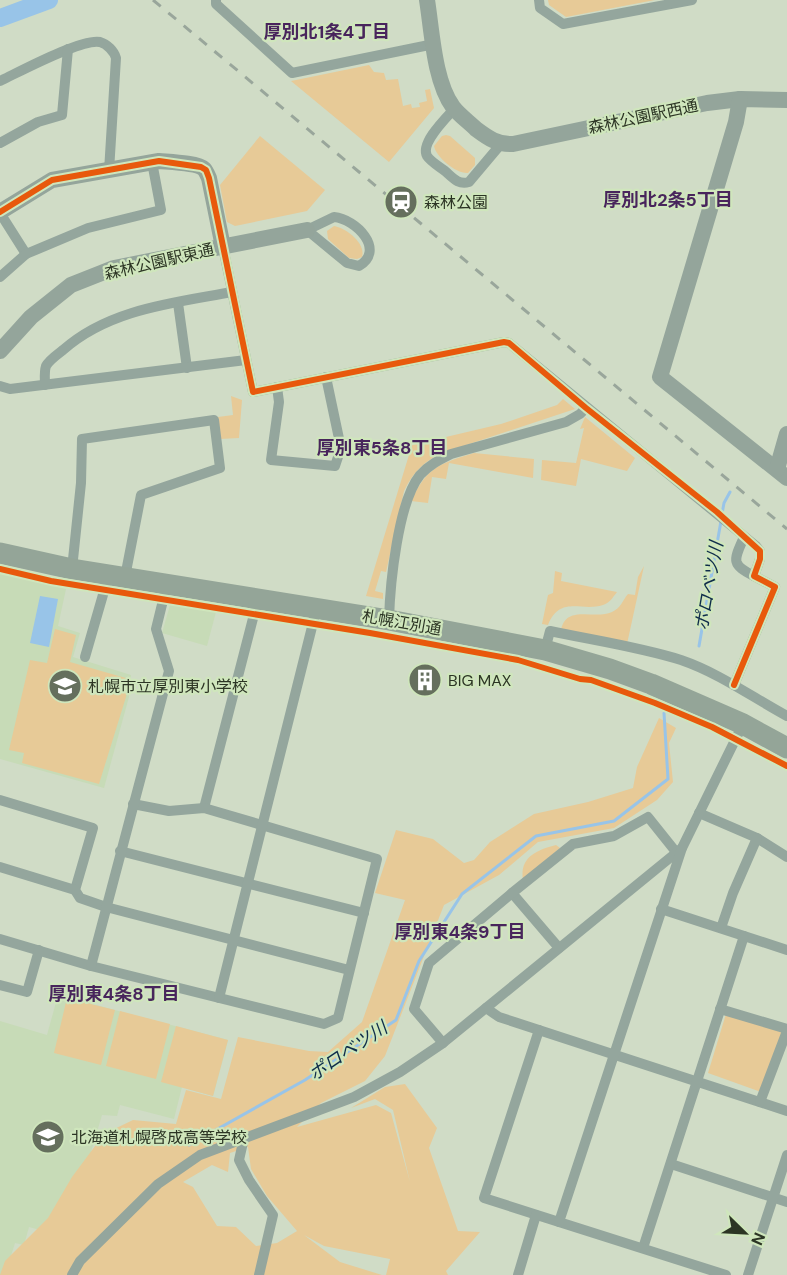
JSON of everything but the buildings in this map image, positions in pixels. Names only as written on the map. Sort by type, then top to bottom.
[{"type":"highway","name":"札幌江別通","points":[[0,553],[72,569],[317,607],[544,650],[610,669],[651,684],[743,724],[787,748]]},
{"type":"street","points":[[216,0],[216,4],[292,73],[434,44]]},
{"type":"street","points":[[427,0],[443,90],[454,109],[487,138],[501,144],[469,182],[463,183],[428,157],[425,149],[428,140],[454,109]]},
{"type":"street","points":[[538,0],[540,8],[563,24],[692,0]]},
{"type":"street","points":[[0,81],[68,49],[93,42],[100,42],[114,52],[116,58],[109,171]]},
{"type":"street","points":[[0,143],[38,122],[62,115],[68,49]]},
{"type":"street","points":[[740,99],[734,132],[660,377],[709,418],[782,473],[787,434]]},
{"type":"street","name":"森林公園駅西通","points":[[501,144],[513,144],[700,104],[740,99],[787,100]]},
{"type":"street","points":[[0,277],[26,254],[88,228],[161,210],[152,162]]},
{"type":"street","points":[[26,254],[0,213],[52,180],[152,162],[181,163],[201,167],[206,170],[209,178],[253,392],[504,342],[509,343],[756,546],[760,551],[760,559],[754,576]]},
{"type":"street","points":[[340,217],[368,238],[371,254],[364,263],[353,266],[307,230],[329,219],[340,217]]},
{"type":"street","name":"森林公園駅東通","points":[[0,351],[30,317],[71,285],[114,268],[307,230]]},
{"type":"street","points":[[45,385],[48,364],[70,343],[88,331],[122,315],[232,292]]},
{"type":"street","points":[[178,303],[187,368]]},
{"type":"street","points":[[0,386],[10,389],[246,360]]},
{"type":"street","points":[[277,387],[279,402],[271,460],[335,466],[341,448],[327,377]]},
{"type":"street","points":[[389,620],[390,586],[405,507],[420,475],[434,462],[451,454],[567,422],[586,408]]},
{"type":"street","points":[[72,569],[81,483],[82,439],[214,420],[220,468],[141,495],[117,576],[85,657]]},
{"type":"street","points":[[734,685],[775,587],[740,569],[736,564],[735,558],[744,537]]},
{"type":"street","points":[[91,966],[169,671],[156,628],[167,584]]},
{"type":"street","points":[[204,808],[258,599]]},
{"type":"street","points":[[219,998],[317,607]]},
{"type":"street","points":[[544,650],[550,631],[682,661],[734,685],[787,716]]},
{"type":"street","points":[[559,1222],[662,909],[679,850],[743,724]]},
{"type":"street","points":[[0,800],[93,828],[75,890]]},
{"type":"street","points":[[0,939],[91,966],[324,1024],[338,1018],[377,859],[204,808],[170,811],[133,804]]},
{"type":"street","points":[[699,813],[757,838],[787,857]]},
{"type":"street","points":[[443,1042],[414,1008],[429,963],[512,893],[573,844],[614,836],[648,817],[679,850]]},
{"type":"street","points":[[722,928],[733,892],[757,838]]},
{"type":"street","points":[[72,1275],[80,1260],[158,1184],[200,1155],[354,1097],[400,1072],[486,1008],[679,850]]},
{"type":"street","points":[[120,851],[364,913]]},
{"type":"street","points":[[0,867],[75,890],[80,898],[106,908],[349,970]]},
{"type":"street","points":[[512,893],[559,948]]},
{"type":"street","points":[[662,909],[787,950]]},
{"type":"street","points":[[643,1248],[744,936]]},
{"type":"street","points":[[0,985],[27,992],[39,950]]},
{"type":"street","points":[[486,1008],[499,1017],[787,1111]]},
{"type":"street","points":[[720,1009],[787,1030],[760,1102]]},
{"type":"street","points":[[539,1030],[484,1198],[726,1275]]},
{"type":"street","points":[[244,1138],[239,1160],[249,1180],[273,1215],[259,1275]]},
{"type":"street","points":[[748,1275],[787,1155]]},
{"type":"street","points":[[671,1164],[787,1202]]},
{"type":"street","points":[[518,1275],[536,1215]]},
{"type":"shaded area","points":[[548,0],[655,0],[566,17],[549,5]]},
{"type":"shaded area","points":[[369,65],[374,72],[384,73],[386,80],[398,79],[403,106],[411,104],[412,108],[420,107],[419,103],[427,101],[425,90],[430,89],[434,108],[389,162],[291,81]]},
{"type":"shaded area","points":[[446,135],[475,158],[475,165],[468,173],[452,168],[442,160],[436,150],[434,146],[442,136]]},
{"type":"shaded area","points":[[260,136],[325,190],[307,211],[235,226],[227,222],[220,185]]},
{"type":"shaded area","points":[[334,226],[354,237],[361,247],[362,257],[349,258],[328,239],[327,231]]},
{"type":"shaded area","points":[[231,396],[242,400],[239,438],[220,439],[218,417],[233,415]]},
{"type":"shaded area","points":[[563,399],[575,409],[445,452],[420,467],[404,491],[386,572],[381,571],[375,591],[383,593],[383,599],[366,596],[412,445],[501,424],[557,405]]},
{"type":"shaded area","points":[[585,417],[635,458],[627,471],[581,459],[576,486],[541,480],[542,460],[576,463],[584,428],[580,429]]},
{"type":"shaded area","points":[[474,453],[534,459],[533,478],[449,463],[446,479],[432,477],[428,503],[411,501],[423,481],[435,468]]},
{"type":"shaded area","points":[[644,566],[627,644],[561,630],[569,617],[612,612],[628,594],[635,595],[638,577]]},
{"type":"shaded area","points":[[555,571],[562,573],[561,581],[617,592],[611,600],[595,607],[565,607],[553,616],[548,625],[542,624],[548,595],[553,593]]},
{"type":"shaded area","name":"札幌市立厚別東小学校","points":[[0,573],[66,589],[58,626],[80,633],[73,657],[131,675],[129,697],[104,788],[0,759]]},
{"type":"shaded area","points":[[170,605],[216,612],[207,646],[162,633]]},
{"type":"shaded area","points":[[55,629],[76,635],[70,662],[129,679],[126,697],[99,784],[22,763],[24,753],[9,750],[30,660],[47,663]]},
{"type":"shaded area","points":[[659,718],[676,728],[669,743],[673,782],[657,800],[614,828],[538,842],[499,875],[444,905],[385,1056],[365,1081],[321,1103],[297,1127],[376,1105],[391,1113],[410,1182],[393,1110],[375,1099],[351,1108],[385,1087],[405,1084],[437,1128],[429,1148],[458,1231],[480,1232],[446,1271],[448,1275],[386,1275],[390,1259],[324,1246],[304,1235],[340,1262],[382,1275],[0,1275],[5,1261],[48,1218],[72,1177],[104,1134],[133,1120],[176,1124],[186,1090],[221,1099],[238,1037],[309,1051],[328,1052],[362,1022],[405,900],[375,893],[396,830],[433,839],[464,863],[474,860],[490,842],[534,814],[588,802],[633,788],[637,767]],"holes":[[[248,1147],[251,1169],[267,1196],[297,1231],[277,1243],[256,1246],[236,1227],[217,1226],[193,1187],[183,1182],[212,1165],[228,1172],[230,1153]]]},
{"type":"shaded area","points":[[556,845],[560,848],[523,880],[522,872],[527,860],[536,852]]},
{"type":"shaded area","name":"北海道札幌啓成高等学校","points":[[58,995],[228,1040],[213,1096],[182,1087],[174,1119],[120,1105],[117,1116],[102,1115],[66,1237],[29,1227],[24,1245],[15,1243],[5,1275],[0,1275],[0,1021],[47,1035]]},
{"type":"shaded area","points":[[67,998],[115,1010],[101,1065],[54,1053]]},
{"type":"shaded area","points":[[120,1011],[170,1024],[156,1079],[106,1066]]},
{"type":"shaded area","points":[[726,1014],[783,1032],[761,1092],[708,1073]]},
{"type":"shaded area","points":[[176,1026],[228,1040],[213,1096],[161,1082]]},
{"type":"water","points":[[40,596],[58,599],[49,647],[30,643]]},
{"type":"waterway","points":[[0,18],[49,0]]},
{"type":"waterway","name":"ポロベツ川","points":[[722,514],[724,503],[730,492]]},
{"type":"waterway","name":"ポロベツ川","points":[[699,646],[721,521]]},
{"type":"waterway","name":"ポロベツ川","points":[[189,1145],[305,1080],[396,1020],[419,961],[462,894],[536,836],[614,821],[668,779],[664,713]]},
{"type":"railway","points":[[153,0],[787,529]]},
{"type":"cycle path","points":[[0,212],[52,180],[159,161],[201,167],[206,170],[253,392],[504,342],[509,343],[586,408],[717,512],[760,551],[760,559],[754,576],[775,587],[734,685]]},
{"type":"cycle path","points":[[0,569],[51,581],[370,633],[518,660],[580,679],[591,680],[655,703],[712,727],[787,766]]},
{"type":"place","name":"森林公園","points":[[401,202]]},
{"type":"place","name":"BIG MAX","points":[[425,680]]},
{"type":"place","name":"札幌市立厚別東小学校","points":[[65,686]]},
{"type":"place","name":"北海道札幌啓成高等学校","points":[[48,1137]]},
{"type":"district","name":"厚別北1条4丁目","points":[[327,32]]},
{"type":"district","name":"厚別北2条5丁目","points":[[668,200]]},
{"type":"district","name":"厚別東5条8丁目","points":[[382,448]]},
{"type":"district","name":"厚別東4条9丁目","points":[[460,932]]},
{"type":"district","name":"厚別東4条8丁目","points":[[114,994]]}]
